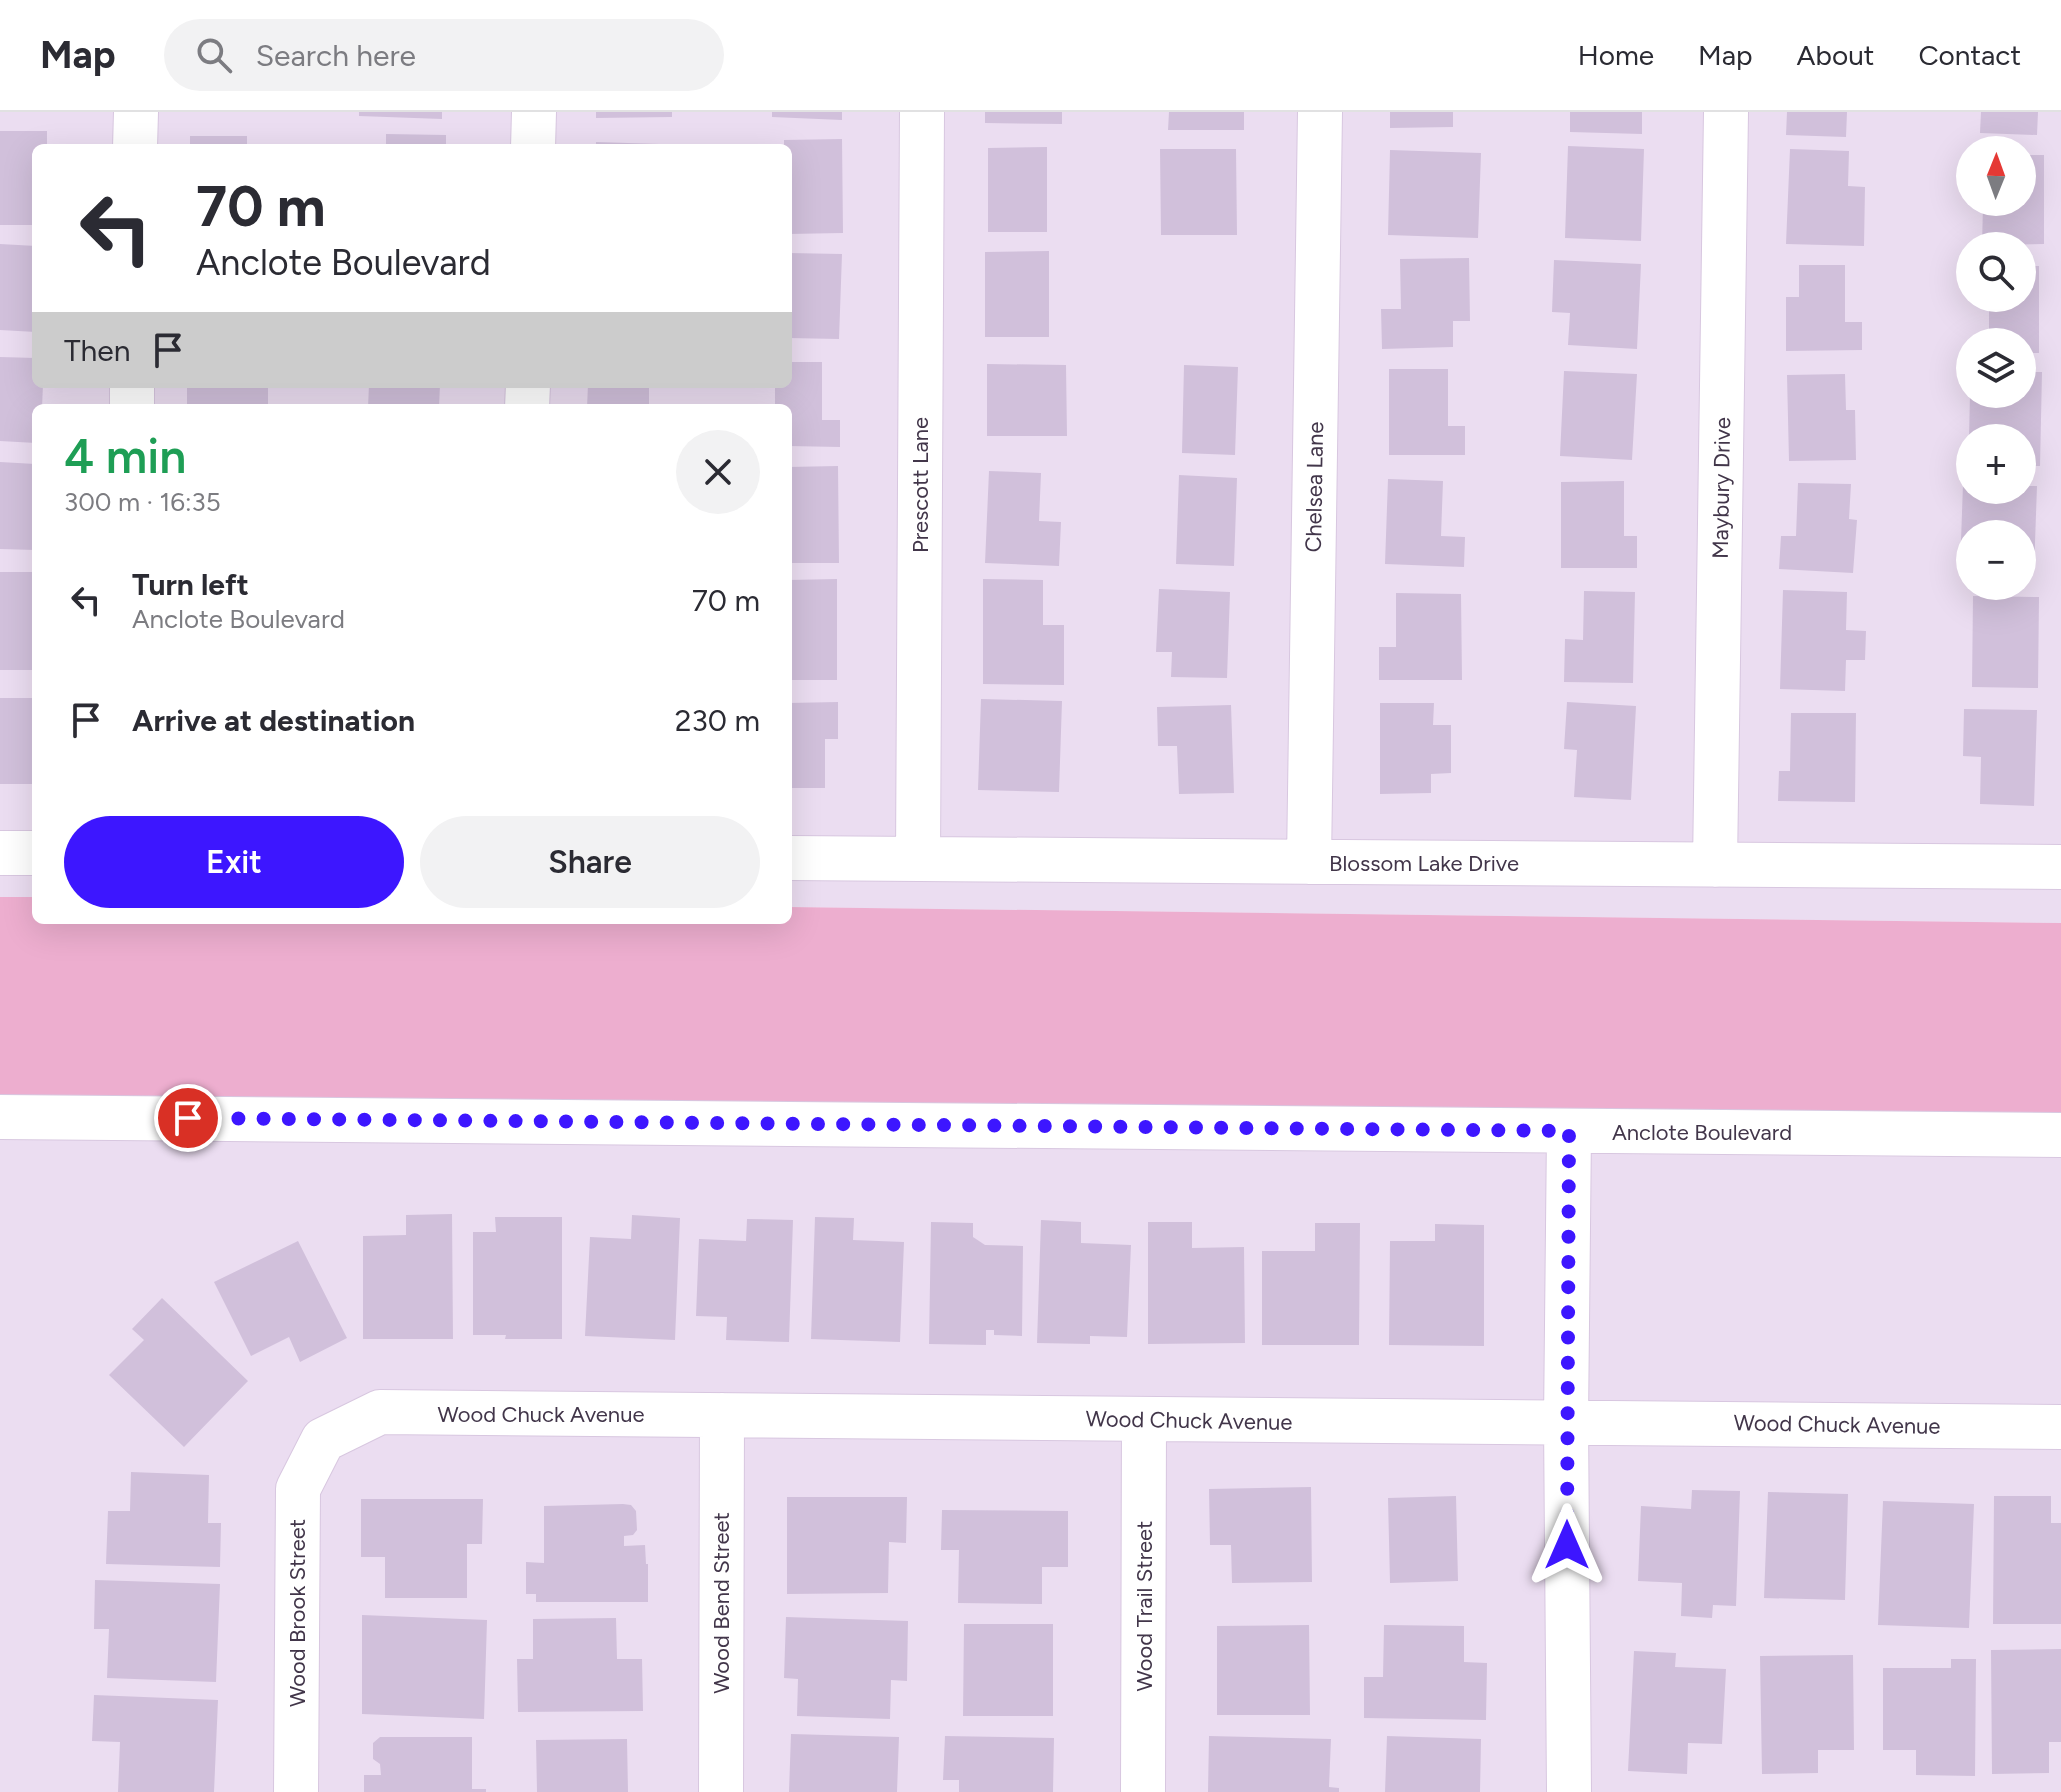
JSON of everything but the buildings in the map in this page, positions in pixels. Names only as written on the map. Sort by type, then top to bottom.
[{"type":"street","points":[[135,144],[136,112]]},
{"type":"street","points":[[533,144],[534,112]]},
{"type":"street","name":"Prescott Lane","points":[[918,859],[922,112]]},
{"type":"street","name":"Chelsea Lane","points":[[1309,862],[1320,112]]},
{"type":"street","name":"Maybury Drive","points":[[1715,865],[1726,112]]},
{"type":"street","points":[[0,853],[32,853]]},
{"type":"street","name":"Blossom Lake Drive","points":[[792,858],[2061,867]]},
{"type":"street","name":"Anclote Boulevard","points":[[0,1117],[2061,1135]]},
{"type":"street","points":[[1569,1131],[1566,1421],[1569,1792]]},
{"type":"street","name":"Wood Chuck Avenue","points":[[323,1440],[380,1412],[2061,1427]]},
{"type":"street","name":"Wood Bend Street","points":[[721,1792],[722,1415]]},
{"type":"street","name":"Wood Trail Street","points":[[1143,1792],[1144,1420]]},
{"type":"street","name":"Wood Brook Street","points":[[296,1792],[298,1489],[323,1440]]},
{"type":"shaded area","points":[[0,112],[2061,112],[2061,923],[792,907],[792,404],[32,404],[32,897],[0,897]]},
{"type":"shaded area","points":[[0,897],[32,897],[32,924],[792,924],[792,907],[2061,923],[2061,1116],[0,1100]]},
{"type":"shaded area","points":[[0,1139],[2061,1158],[2061,1792],[0,1792]]},
{"type":"route","points":[[188,1118],[1569,1131],[1567,1545]]}]
